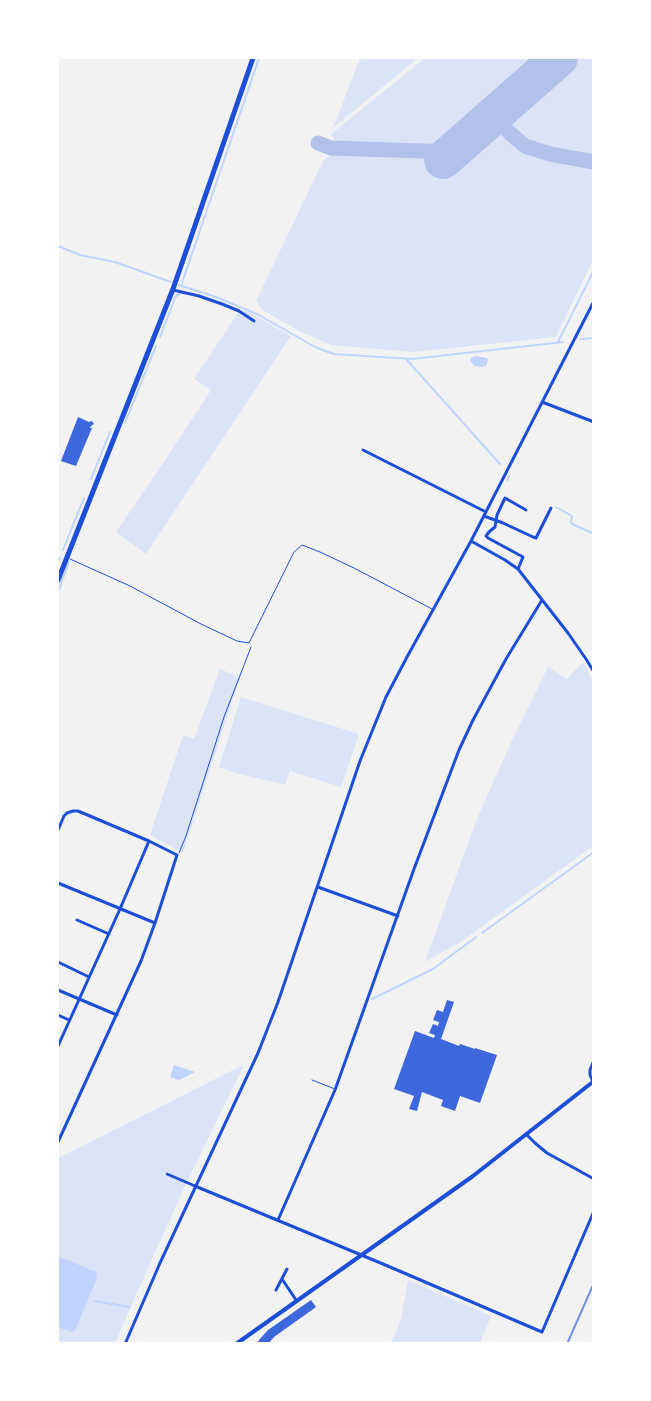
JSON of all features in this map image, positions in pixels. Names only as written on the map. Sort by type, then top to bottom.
[{"type":"main road","points":[[58,580],[173,289],[253,58]]},
{"type":"street","points":[[173,289],[222,304],[239,311],[254,321]]},
{"type":"street","points":[[126,1344],[160,1263],[263,1040],[278,1002],[360,762],[377,720],[402,666],[471,541],[594,301]]},
{"type":"street","points":[[542,402],[594,422]]},
{"type":"street","points":[[363,450],[496,521],[536,538],[551,508]]},
{"type":"street","points":[[518,569],[523,558],[487,537],[488,533],[495,527],[497,515],[505,498],[526,510]]},
{"type":"street","points":[[471,541],[518,569],[568,633],[594,672]]},
{"type":"street","points":[[278,1220],[335,1090],[420,851],[459,750],[506,659],[542,600]]},
{"type":"street","points":[[58,830],[64,816],[70,812],[78,811],[177,855],[141,961],[58,1142]]},
{"type":"street","points":[[58,1046],[149,841]]},
{"type":"street","points":[[58,883],[155,923]]},
{"type":"street","points":[[318,887],[398,916]]},
{"type":"street","points":[[77,920],[109,934]]},
{"type":"street","points":[[58,962],[90,977]]},
{"type":"street","points":[[58,990],[116,1015]]},
{"type":"street","points":[[58,1015],[69,1020]]},
{"type":"street","points":[[236,1344],[473,1176],[593,1082],[590,1070],[594,1060]]},
{"type":"street","points":[[526,1134],[546,1153],[594,1179]]},
{"type":"street","points":[[167,1174],[542,1332],[594,1211]]},
{"type":"street","points":[[276,1290],[287,1268]]},
{"type":"street","points":[[282,1279],[296,1300]]},
{"type":"lane","points":[[67,557],[130,586],[201,624],[237,641],[249,643],[294,552],[302,545],[354,568],[408,595],[433,610]]},
{"type":"lane","points":[[312,1080],[335,1090]]},
{"type":"path","points":[[177,855],[180,851],[224,717],[251,647],[249,643]]},
{"type":"shaded area","points":[[360,58],[367,60],[368,58],[418,58],[333,128]]},
{"type":"shaded area","points":[[425,58],[542,58],[439,147],[336,144],[331,134]]},
{"type":"shaded area","points":[[570,58],[593,58],[593,159],[537,148],[519,137],[507,126],[504,120],[506,112]]},
{"type":"shaded area","points":[[494,123],[514,144],[533,156],[593,168],[593,260],[556,337],[414,352],[331,345],[299,331],[261,309],[256,301],[323,161],[332,154],[431,157],[446,173]]},
{"type":"shaded area","points":[[247,311],[291,336],[146,554],[116,532],[211,390],[194,379],[238,313]]},
{"type":"shaded area","points":[[583,662],[593,681],[593,846],[462,941],[425,962],[476,821],[513,738],[548,667],[567,679]]},
{"type":"shaded area","points":[[220,669],[241,678],[183,853],[150,835],[183,735],[194,739]]},
{"type":"shaded area","points":[[241,697],[359,734],[341,787],[290,771],[285,785],[219,767]]},
{"type":"shaded area","points":[[241,1066],[243,1067],[187,1182],[115,1343],[58,1344],[58,1158]]},
{"type":"shaded area","points":[[408,1280],[491,1316],[480,1343],[391,1343],[401,1320]]},
{"type":"water","points":[[475,356],[487,358],[486,366],[474,366],[470,360]]},
{"type":"water","points":[[174,1065],[195,1072],[179,1080],[170,1077]]},
{"type":"water","points":[[58,1256],[96,1272],[97,1278],[75,1331],[71,1332],[58,1327]]},
{"type":"building","points":[[78,417],[89,422],[92,421],[94,424],[90,428],[92,428],[76,466],[61,461]]},
{"type":"building","points":[[447,1000],[454,1002],[441,1039],[459,1046],[460,1044],[497,1055],[480,1103],[460,1096],[455,1111],[441,1106],[443,1100],[422,1092],[417,1111],[409,1109],[414,1096],[394,1089],[415,1031],[434,1038],[435,1035],[429,1033],[433,1024],[438,1026],[439,1022],[433,1020],[437,1010],[443,1012]]},
{"type":"building","points":[[311,1300],[316,1307],[274,1337],[268,1344],[257,1344],[268,1330]]},
{"type":"waterway","points":[[181,286],[259,58]]},
{"type":"waterway","points":[[58,246],[80,255],[115,262],[171,282]]},
{"type":"waterway","points":[[558,342],[594,270]]},
{"type":"waterway","points":[[179,285],[216,297],[257,314],[317,348],[334,354],[412,359],[563,342]]},
{"type":"waterway","points":[[160,337],[175,298],[180,294]]},
{"type":"waterway","points":[[581,339],[594,338]]},
{"type":"waterway","points":[[125,423],[156,346]]},
{"type":"waterway","points":[[407,360],[500,464]]},
{"type":"waterway","points":[[91,479],[110,432]]},
{"type":"waterway","points":[[507,480],[509,476]]},
{"type":"waterway","points":[[63,550],[84,498]]},
{"type":"waterway","points":[[556,507],[572,516],[572,524],[594,534]]},
{"type":"waterway","points":[[58,563],[60,558]]},
{"type":"waterway","points":[[58,592],[69,562]]},
{"type":"waterway","points":[[482,933],[594,852]]},
{"type":"waterway","points":[[372,999],[433,969],[476,937]]},
{"type":"waterway","points":[[95,1301],[129,1307]]},
{"type":"taxiway","points":[[496,113],[497,120],[525,146],[550,154],[594,162]]},
{"type":"taxiway","points":[[318,143],[331,148],[452,152]]},
{"type":"runway","points":[[443,160],[559,58]]},
{"type":"railway","points":[[567,1344],[594,1283]]}]
